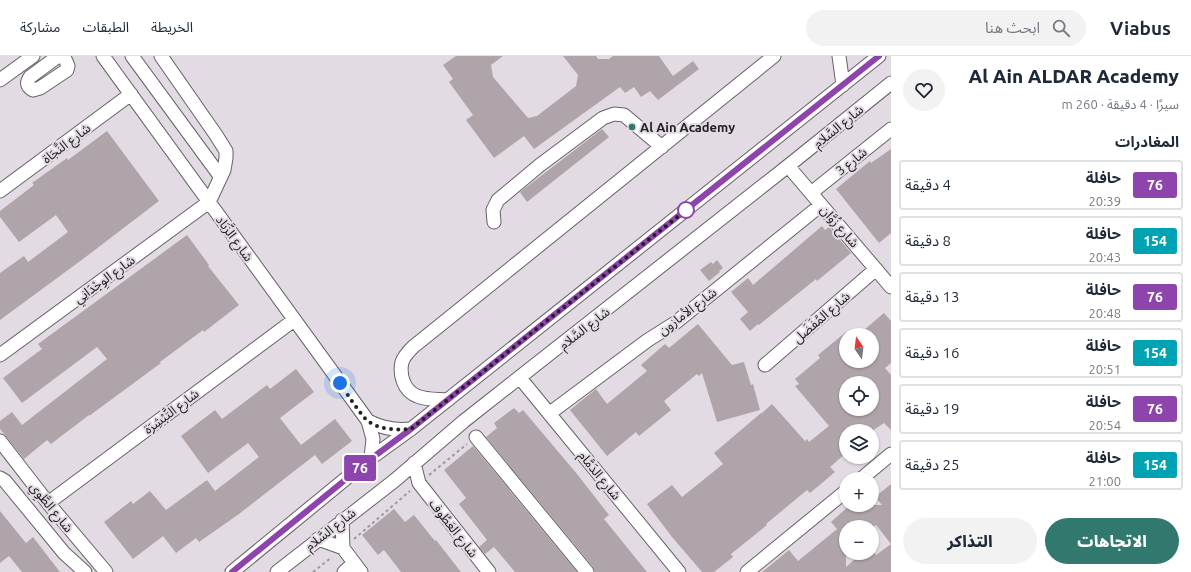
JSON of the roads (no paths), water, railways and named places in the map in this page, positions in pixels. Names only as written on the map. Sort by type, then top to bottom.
[{"type":"street","points":[[0,80],[33,56]]},
{"type":"street","name":"شارع الزَّبَاد","points":[[103,56],[368,421],[373,439],[372,458]]},
{"type":"street","points":[[132,56],[220,176]]},
{"type":"street","points":[[160,56],[223,144],[226,151],[224,170],[209,202]]},
{"type":"street","points":[[448,400],[426,399],[411,393],[406,388],[401,370],[402,362],[413,347],[774,56]]},
{"type":"street","points":[[839,56],[843,86]]},
{"type":"street","points":[[232,572],[372,458],[448,400],[879,56]]},
{"type":"street","name":"شارع السَّلام","points":[[277,572],[394,481],[464,421],[891,83]]},
{"type":"street","name":"شارع النَّجَاة","points":[[0,192],[131,94]]},
{"type":"street","points":[[494,222],[493,210],[498,200],[540,165],[603,118],[614,114],[624,115],[662,147]]},
{"type":"street","name":"شارع 3","points":[[811,193],[891,129]]},
{"type":"street","name":"شارع زُوَّان","points":[[788,166],[876,269],[889,282]]},
{"type":"street","name":"شارع الوِجْدَانِي","points":[[0,355],[209,202]]},
{"type":"street","name":"شارع الأمازون","points":[[550,414],[648,340],[675,323],[821,205]]},
{"type":"street","name":"شارع المُفَضَل","points":[[765,365],[876,269]]},
{"type":"street","name":"شارع التَّبْشِرَة","points":[[48,503],[294,320]]},
{"type":"street","name":"شارع الدَمَّام","points":[[520,378],[680,572]]},
{"type":"street","points":[[368,421],[388,429],[411,429]]},
{"type":"street","points":[[476,437],[587,572]]},
{"type":"street","name":"شارع الطَّوِي","points":[[0,441],[48,503],[106,572]]},
{"type":"street","points":[[869,472],[891,454]]},
{"type":"street","name":"شارع العَطُوف","points":[[414,463],[419,483],[489,572]]},
{"type":"street","points":[[1,478],[64,553],[85,572]]},
{"type":"street","points":[[394,481],[419,483]]},
{"type":"street","points":[[747,572],[839,497]]},
{"type":"street","points":[[342,520],[343,548]]},
{"type":"street","points":[[318,539],[343,548],[358,568],[344,572]]},
{"type":"place","name":"Al Ain Academy","points":[[632,127]]}]
